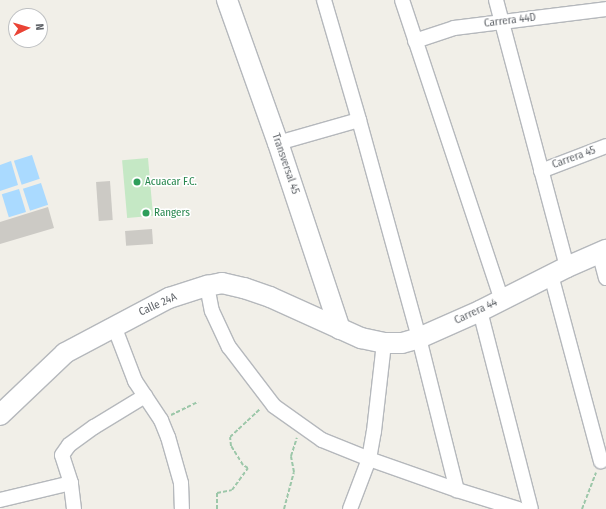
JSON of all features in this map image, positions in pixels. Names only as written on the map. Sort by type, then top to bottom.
[{"type":"street","name":"Transversal 45","points":[[227,0],[278,143],[340,329]]},
{"type":"street","points":[[324,0],[359,120],[419,338],[457,490]]},
{"type":"street","points":[[402,0],[502,300]]},
{"type":"street","points":[[496,0],[541,170],[559,271],[601,461]]},
{"type":"street","name":"Carrera 44D","points":[[415,40],[454,28],[599,7]]},
{"type":"street","points":[[278,143],[359,120]]},
{"type":"street","name":"Carrera 45","points":[[541,170],[606,146]]},
{"type":"street","points":[[603,251],[606,278]]},
{"type":"street","name":"Carrera 44","points":[[340,329],[361,338],[384,343],[402,343],[419,338],[603,251]]},
{"type":"street","name":"Calle 24A","points":[[0,415],[65,353],[169,298],[207,286],[222,283],[244,288],[270,297],[340,329]]},
{"type":"street","points":[[207,286],[212,311],[230,347],[274,406],[322,440],[369,459],[457,490],[518,509]]},
{"type":"street","points":[[480,310],[531,509]]},
{"type":"street","points":[[114,326],[135,381],[161,420],[168,437],[181,483],[182,509]]},
{"type":"street","points":[[350,509],[369,459],[374,432],[384,343]]},
{"type":"street","points":[[74,509],[71,483],[62,455],[69,445],[110,416],[145,396]]},
{"type":"street","points":[[0,500],[71,483]]},
{"type":"path","points":[[217,509],[217,493],[232,490],[248,468],[243,465],[231,446],[230,437],[270,401]]},
{"type":"path","points":[[161,420],[198,402]]},
{"type":"path","points":[[284,509],[294,472],[291,456],[303,426]]},
{"type":"path","points":[[582,509],[601,461]]},
{"type":"green space","name":"Acuacar F.C.","points":[[148,158],[153,216],[127,218],[122,160]]},
{"type":"water","points":[[32,155],[40,179],[22,185],[14,161]]},
{"type":"water","points":[[11,161],[18,185],[0,191],[0,165]]},
{"type":"water","points":[[41,183],[48,205],[30,211],[23,189]]},
{"type":"water","points":[[19,189],[26,212],[9,217],[2,194]]},
{"type":"building","points":[[110,181],[113,220],[99,221],[96,182]]},
{"type":"building","points":[[48,207],[54,228],[0,244],[0,222]]},
{"type":"building","points":[[152,229],[153,244],[126,246],[125,231]]},
{"type":"place","name":"Acuacar F.C.","points":[[137,182]]},
{"type":"place","name":"Rangers","points":[[146,213]]}]
